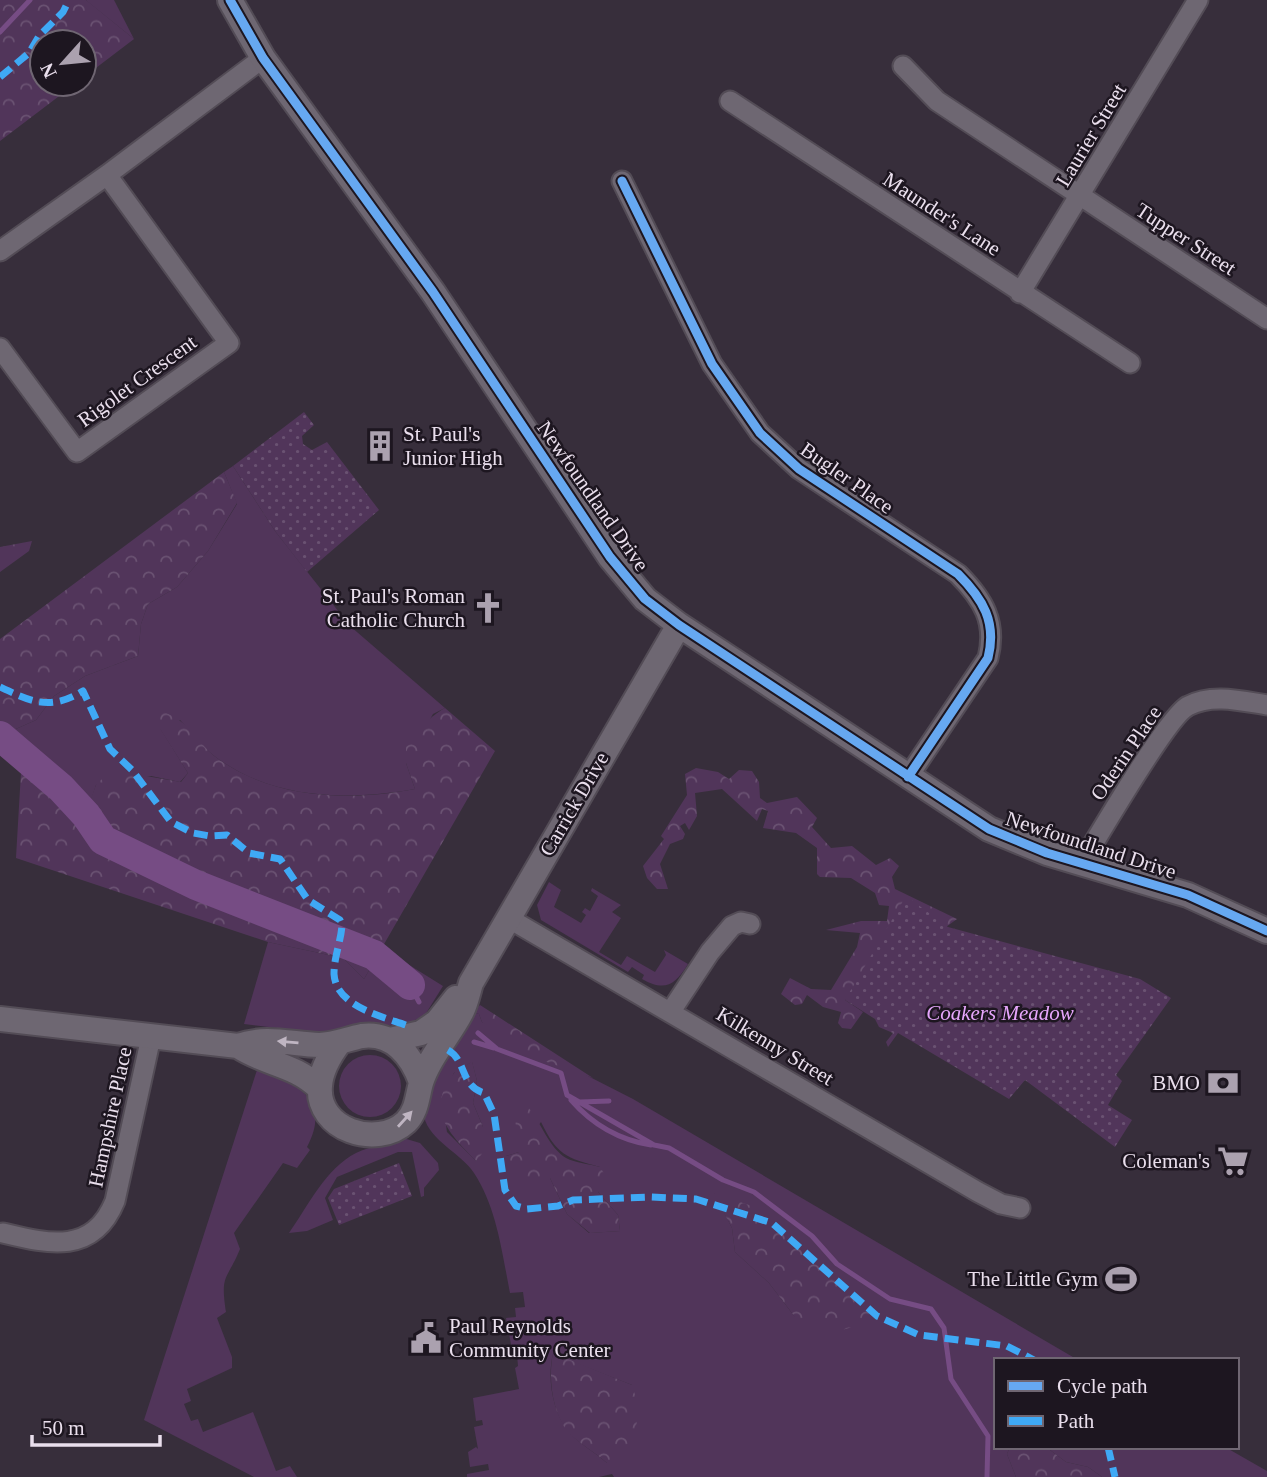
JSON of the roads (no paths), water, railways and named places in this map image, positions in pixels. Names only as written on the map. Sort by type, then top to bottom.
[{"type":"street","name":"Newfoundland Drive","points":[[230,0],[263,58],[433,292],[610,557],[645,598],[679,625],[989,829],[1047,853],[1083,861],[1188,895],[1267,931]]},
{"type":"street","name":"Laurier Street","points":[[1020,293],[1198,0]]},
{"type":"street","points":[[0,251],[263,58]]},
{"type":"street","name":"Tupper Street","points":[[903,66],[937,101],[1267,319]]},
{"type":"street","name":"Maunder's Lane","points":[[730,101],[1130,363]]},
{"type":"street","name":"Rigolet Crescent","points":[[0,348],[77,452],[229,343],[107,175]]},
{"type":"street","name":"Bugler Place","points":[[622,181],[712,363],[760,433],[799,469],[958,575],[981,597],[990,624],[992,641],[988,658],[908,777]]},
{"type":"street","name":"Carrick Drive","points":[[0,1019],[238,1046],[256,1039],[321,1045],[340,1043],[362,1036],[390,1040],[421,1032],[438,1022],[471,983],[679,625]]},
{"type":"street","name":"Oderin Place","points":[[1083,861],[1184,707],[1202,700],[1220,699],[1267,705]]},
{"type":"street","name":"Kilkenny Street","points":[[508,918],[978,1192],[1001,1204],[1020,1208]]},
{"type":"street","points":[[671,1012],[722,937],[741,922],[750,924]]},
{"type":"street","name":"Carrick Drive","points":[[238,1046],[253,1057],[292,1067],[319,1088],[329,1114],[348,1130],[369,1136],[383,1135],[408,1121],[419,1099],[421,1082],[462,1011],[471,983]]},
{"type":"street","name":"Hampshire Place","points":[[3,1233],[57,1243],[88,1236],[101,1226],[116,1201],[151,1037]]},
{"type":"street","points":[[390,1040],[405,1051],[421,1082]]},
{"type":"street","points":[[319,1088],[331,1054],[340,1043]]},
{"type":"waterway","points":[[0,32],[30,0]]},
{"type":"waterway","points":[[0,736],[61,788],[86,815],[103,840],[196,885],[374,955],[410,985]]},
{"type":"waterway","points":[[410,985],[419,1002]]},
{"type":"waterway","points":[[478,1033],[497,1049],[561,1073],[567,1095],[654,1145],[669,1148],[723,1180],[754,1192],[812,1236],[837,1264],[890,1299],[931,1309],[944,1328],[951,1379],[988,1436],[987,1477]]},
{"type":"waterway","points":[[474,1042],[494,1048]]},
{"type":"waterway","points":[[571,1100],[607,1130],[651,1145]]},
{"type":"waterway","points":[[580,1102],[609,1101]]},
{"type":"place","name":"St. Paul's Junior High","points":[[380,446]]},
{"type":"place","name":"St. Paul's Roman Catholic Church","points":[[488,608]]},
{"type":"place","name":"BMO","points":[[1223,1083]]},
{"type":"place","name":"Coleman's","points":[[1233,1161]]},
{"type":"place","name":"The Little Gym","points":[[1121,1279]]},
{"type":"place","name":"Paul Reynolds Community Center","points":[[426,1338]]},
{"type":"park label","name":"Coakers Meadow","points":[[1000,1013]]}]
